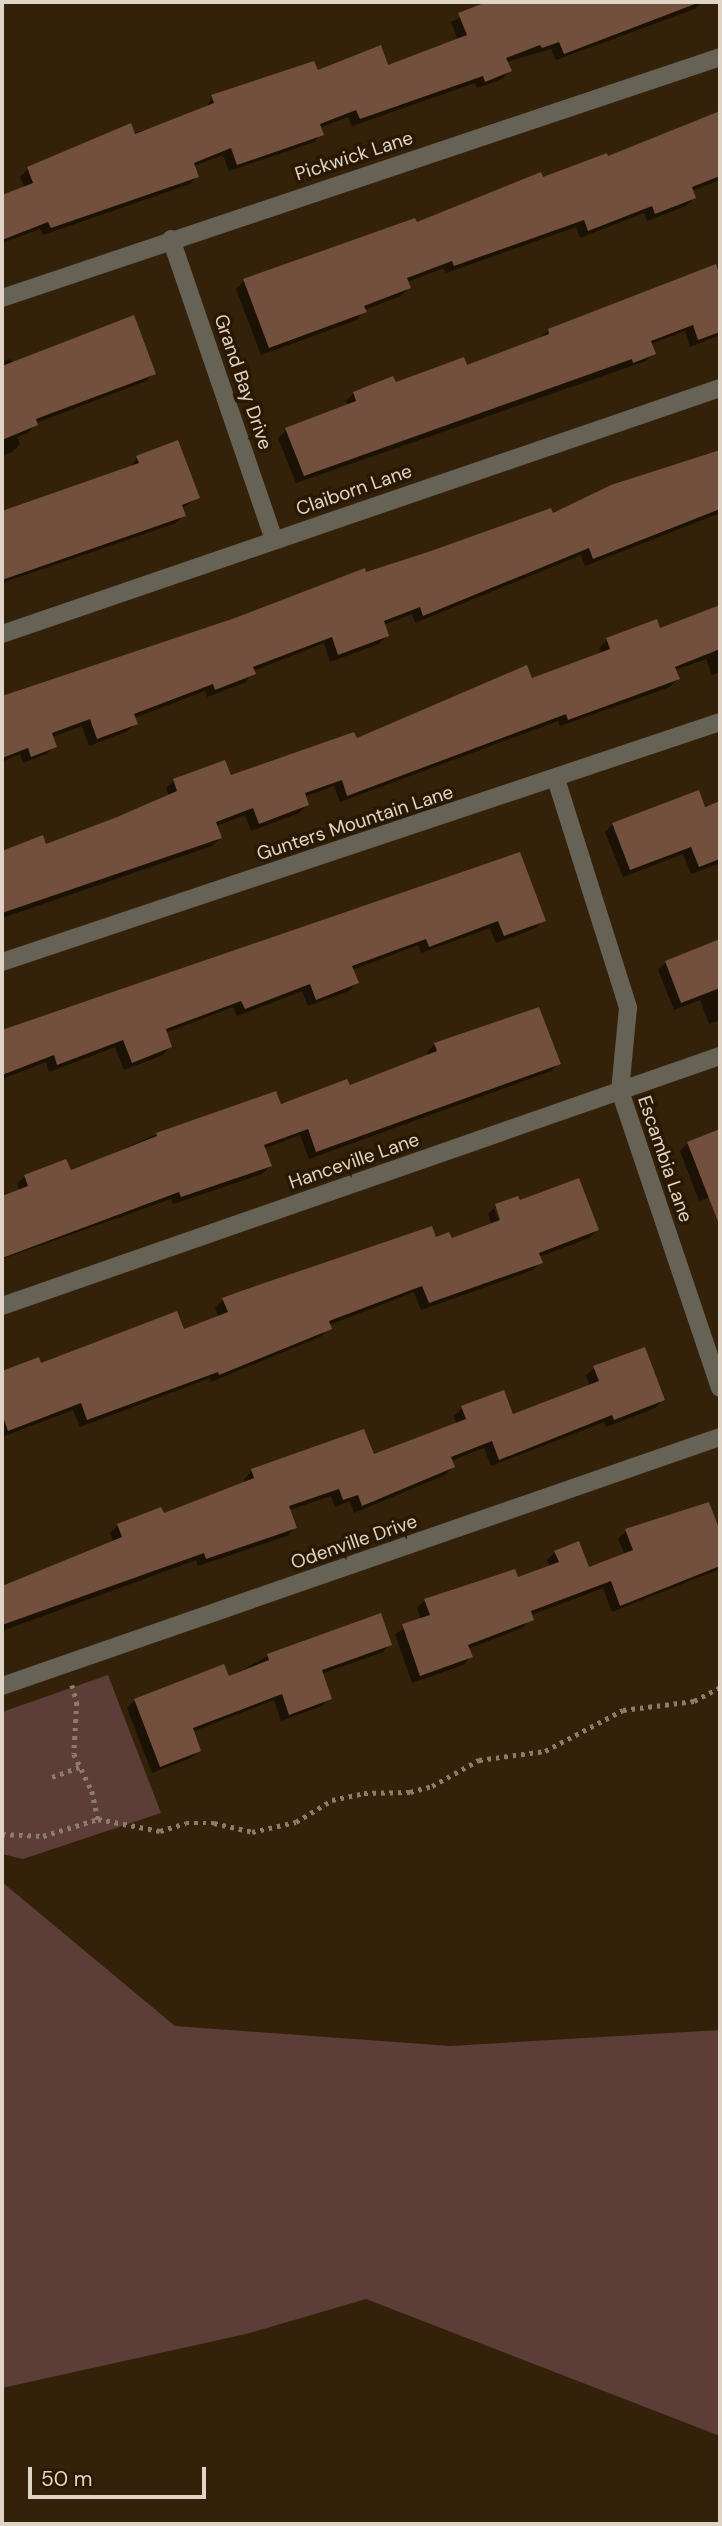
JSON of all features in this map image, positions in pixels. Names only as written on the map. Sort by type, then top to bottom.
[{"type":"street","name":"Pickwick Lane","points":[[2,298],[171,239],[720,57]]},
{"type":"street","name":"Grand Bay Drive","points":[[171,239],[274,539]]},
{"type":"street","name":"Claiborn Lane","points":[[2,634],[720,388]]},
{"type":"street","name":"Gunters Mountain Lane","points":[[2,962],[720,722]]},
{"type":"street","name":"Escambia Lane","points":[[556,779],[628,1008],[620,1091],[720,1388]]},
{"type":"street","name":"Hanceville Lane","points":[[2,1306],[720,1056]]},
{"type":"street","name":"Odenville Drive","points":[[2,1686],[720,1437]]},
{"type":"path","points":[[72,1685],[77,1702],[74,1754],[92,1791],[98,1819]]},
{"type":"path","points":[[2,1834],[43,1836],[98,1819],[160,1830],[186,1823],[274,1830],[332,1800],[421,1789],[479,1760],[545,1751],[570,1741],[623,1710],[694,1701],[720,1687]]},
{"type":"path","points":[[52,1777],[79,1767]]},
{"type":"shaded area","points":[[108,1675],[161,1813],[23,1859],[2,1854],[2,1712]]},
{"type":"shaded area","points":[[2,1882],[175,2026],[450,2046],[720,2030],[720,2436],[366,2299],[246,2334],[2,2388]]},
{"type":"building","points":[[487,2],[695,4],[564,54],[559,42],[542,48],[540,45],[506,58],[512,71],[485,82],[483,76],[360,119],[356,110],[320,124],[324,135],[237,165],[231,148],[194,163],[199,177],[51,228],[48,222],[2,240],[2,195],[33,183],[27,167],[131,123],[135,134],[214,103],[211,95],[314,61],[318,70],[381,45],[388,65],[467,35],[458,13]]},
{"type":"building","points":[[720,111],[720,176],[692,187],[696,198],[655,214],[652,206],[588,231],[584,220],[454,266],[452,261],[407,278],[411,288],[364,306],[367,312],[269,348],[243,279],[415,218],[417,222],[541,172],[543,177],[607,153],[608,156]]},
{"type":"building","points":[[716,264],[720,275],[720,332],[698,340],[693,325],[651,341],[656,354],[633,363],[632,359],[304,476],[285,428],[356,401],[353,392],[393,376],[396,382],[464,357],[467,365],[549,334],[548,329]]},
{"type":"building","points":[[134,315],[156,374],[36,419],[38,425],[2,440],[2,366]]},
{"type":"building","points":[[178,440],[200,498],[182,505],[186,516],[2,580],[2,511],[139,463],[136,456]]},
{"type":"building","points":[[720,450],[720,509],[593,559],[589,548],[423,616],[420,607],[384,621],[389,636],[338,655],[332,637],[253,667],[256,674],[215,690],[213,684],[134,714],[138,724],[97,739],[90,719],[52,733],[57,747],[31,757],[28,748],[2,758],[2,696],[235,618],[365,568],[366,572],[551,508],[553,513],[611,485]]},
{"type":"building","points":[[720,605],[720,649],[675,667],[680,679],[568,720],[566,714],[347,796],[342,780],[305,793],[309,805],[259,824],[253,808],[216,822],[222,838],[2,913],[2,851],[43,835],[46,844],[117,817],[177,791],[173,779],[225,760],[231,775],[354,732],[357,738],[527,665],[532,678],[610,649],[606,638],[657,619],[660,628]]},
{"type":"building","points":[[699,790],[705,807],[720,801],[720,859],[699,867],[691,847],[630,870],[612,823]]},
{"type":"building","points":[[520,852],[546,921],[504,936],[498,921],[429,947],[426,939],[352,966],[359,983],[316,1000],[310,984],[245,1009],[241,1001],[166,1029],[172,1047],[132,1063],[123,1040],[57,1065],[54,1055],[2,1075],[2,1030]]},
{"type":"building","points":[[720,939],[720,988],[681,1003],[665,961]]},
{"type":"building","points":[[539,1007],[561,1064],[316,1152],[308,1129],[264,1145],[272,1166],[181,1197],[179,1192],[2,1258],[2,1196],[28,1186],[24,1175],[66,1159],[71,1170],[157,1136],[156,1133],[276,1091],[281,1104],[347,1079],[350,1085],[437,1051],[434,1043]]},
{"type":"building","points":[[720,1129],[720,1223],[719,1224],[687,1142]]},
{"type":"building","points":[[579,1178],[599,1230],[539,1253],[543,1263],[429,1303],[422,1286],[329,1321],[332,1329],[219,1375],[218,1372],[87,1420],[81,1403],[8,1431],[2,1414],[2,1371],[39,1357],[41,1363],[177,1311],[184,1329],[228,1312],[222,1298],[432,1226],[436,1237],[449,1232],[452,1238],[500,1220],[495,1204],[518,1196],[520,1200]]},
{"type":"building","points":[[645,1347],[665,1400],[614,1420],[612,1415],[499,1460],[492,1441],[451,1457],[455,1467],[362,1506],[358,1495],[343,1500],[339,1489],[289,1506],[297,1528],[206,1559],[204,1553],[2,1625],[2,1586],[122,1537],[117,1524],[161,1507],[164,1513],[254,1478],[251,1469],[364,1429],[374,1454],[466,1419],[461,1406],[504,1390],[513,1414],[599,1381],[593,1366]]},
{"type":"building","points":[[709,1502],[720,1531],[720,1566],[620,1606],[611,1581],[531,1611],[534,1620],[468,1645],[473,1657],[420,1676],[402,1624],[430,1615],[424,1599],[515,1569],[518,1577],[559,1562],[554,1551],[579,1541],[589,1567],[633,1550],[625,1529]]},
{"type":"building","points":[[381,1613],[392,1645],[322,1670],[332,1699],[289,1715],[282,1694],[193,1728],[201,1751],[160,1767],[134,1699],[224,1664],[229,1676],[269,1660],[267,1654]]}]
